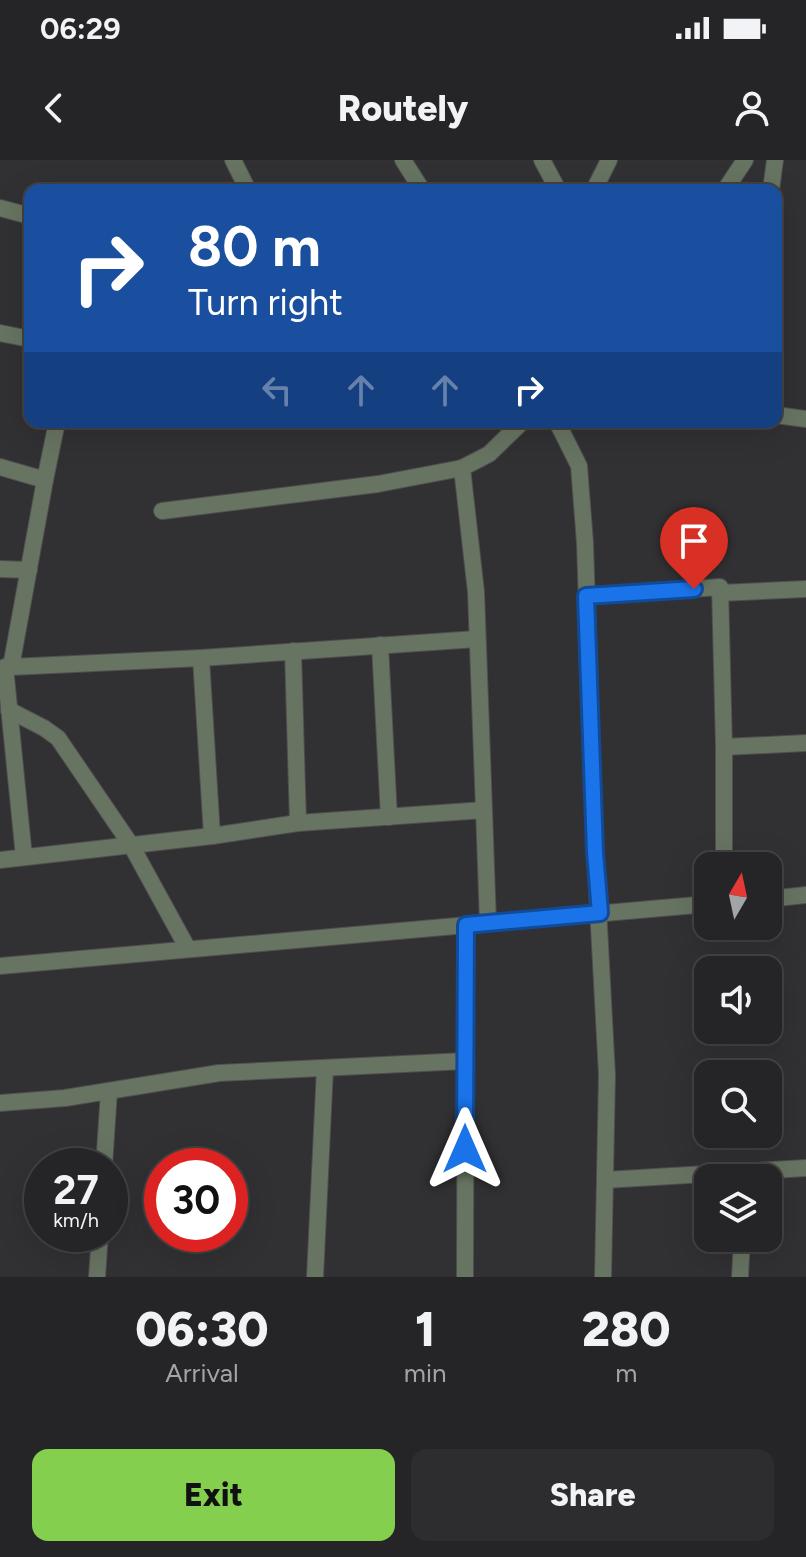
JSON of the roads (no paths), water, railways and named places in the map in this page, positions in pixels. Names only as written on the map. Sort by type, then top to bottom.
[{"type":"street","points":[[233,160],[245,184]]},
{"type":"street","points":[[403,160],[418,184]]},
{"type":"street","points":[[542,160],[555,184]]},
{"type":"street","points":[[597,184],[609,160]]},
{"type":"street","points":[[729,184],[745,160]]},
{"type":"street","points":[[772,184],[775,160]]},
{"type":"street","points":[[0,208],[24,214]]},
{"type":"street","points":[[0,333],[24,338]]},
{"type":"street","points":[[782,416],[806,419]]},
{"type":"street","points":[[24,857],[5,667],[29,570],[56,428]]},
{"type":"street","points":[[162,511],[378,484],[462,468],[489,454],[516,428]]},
{"type":"street","points":[[560,428],[579,466],[586,596],[607,1075],[603,1277]]},
{"type":"street","points":[[0,467],[45,480]]},
{"type":"street","points":[[462,468],[476,592],[488,923]]},
{"type":"street","points":[[0,569],[29,570]]},
{"type":"street","points":[[586,596],[720,587],[724,852]]},
{"type":"street","points":[[720,593],[806,589]]},
{"type":"street","points":[[5,667],[201,658],[477,639]]},
{"type":"street","points":[[380,645],[389,817]]},
{"type":"street","points":[[293,651],[298,823]]},
{"type":"street","points":[[201,658],[212,836]]},
{"type":"street","points":[[9,710],[58,738],[131,845],[188,949]]},
{"type":"street","points":[[724,747],[806,743]]},
{"type":"street","points":[[0,860],[298,823],[484,810]]},
{"type":"street","points":[[782,898],[806,895]]},
{"type":"street","points":[[0,966],[694,905]]},
{"type":"street","points":[[465,1277],[466,925]]},
{"type":"street","points":[[0,1103],[109,1091],[219,1073],[465,1061]]},
{"type":"street","points":[[315,1277],[325,1068]]},
{"type":"street","points":[[105,1148],[109,1091]]},
{"type":"street","points":[[782,1171],[806,1168]]},
{"type":"street","points":[[605,1180],[694,1177]]},
{"type":"street","points":[[97,1277],[99,1252]]},
{"type":"street","points":[[740,1277],[741,1252]]}]
